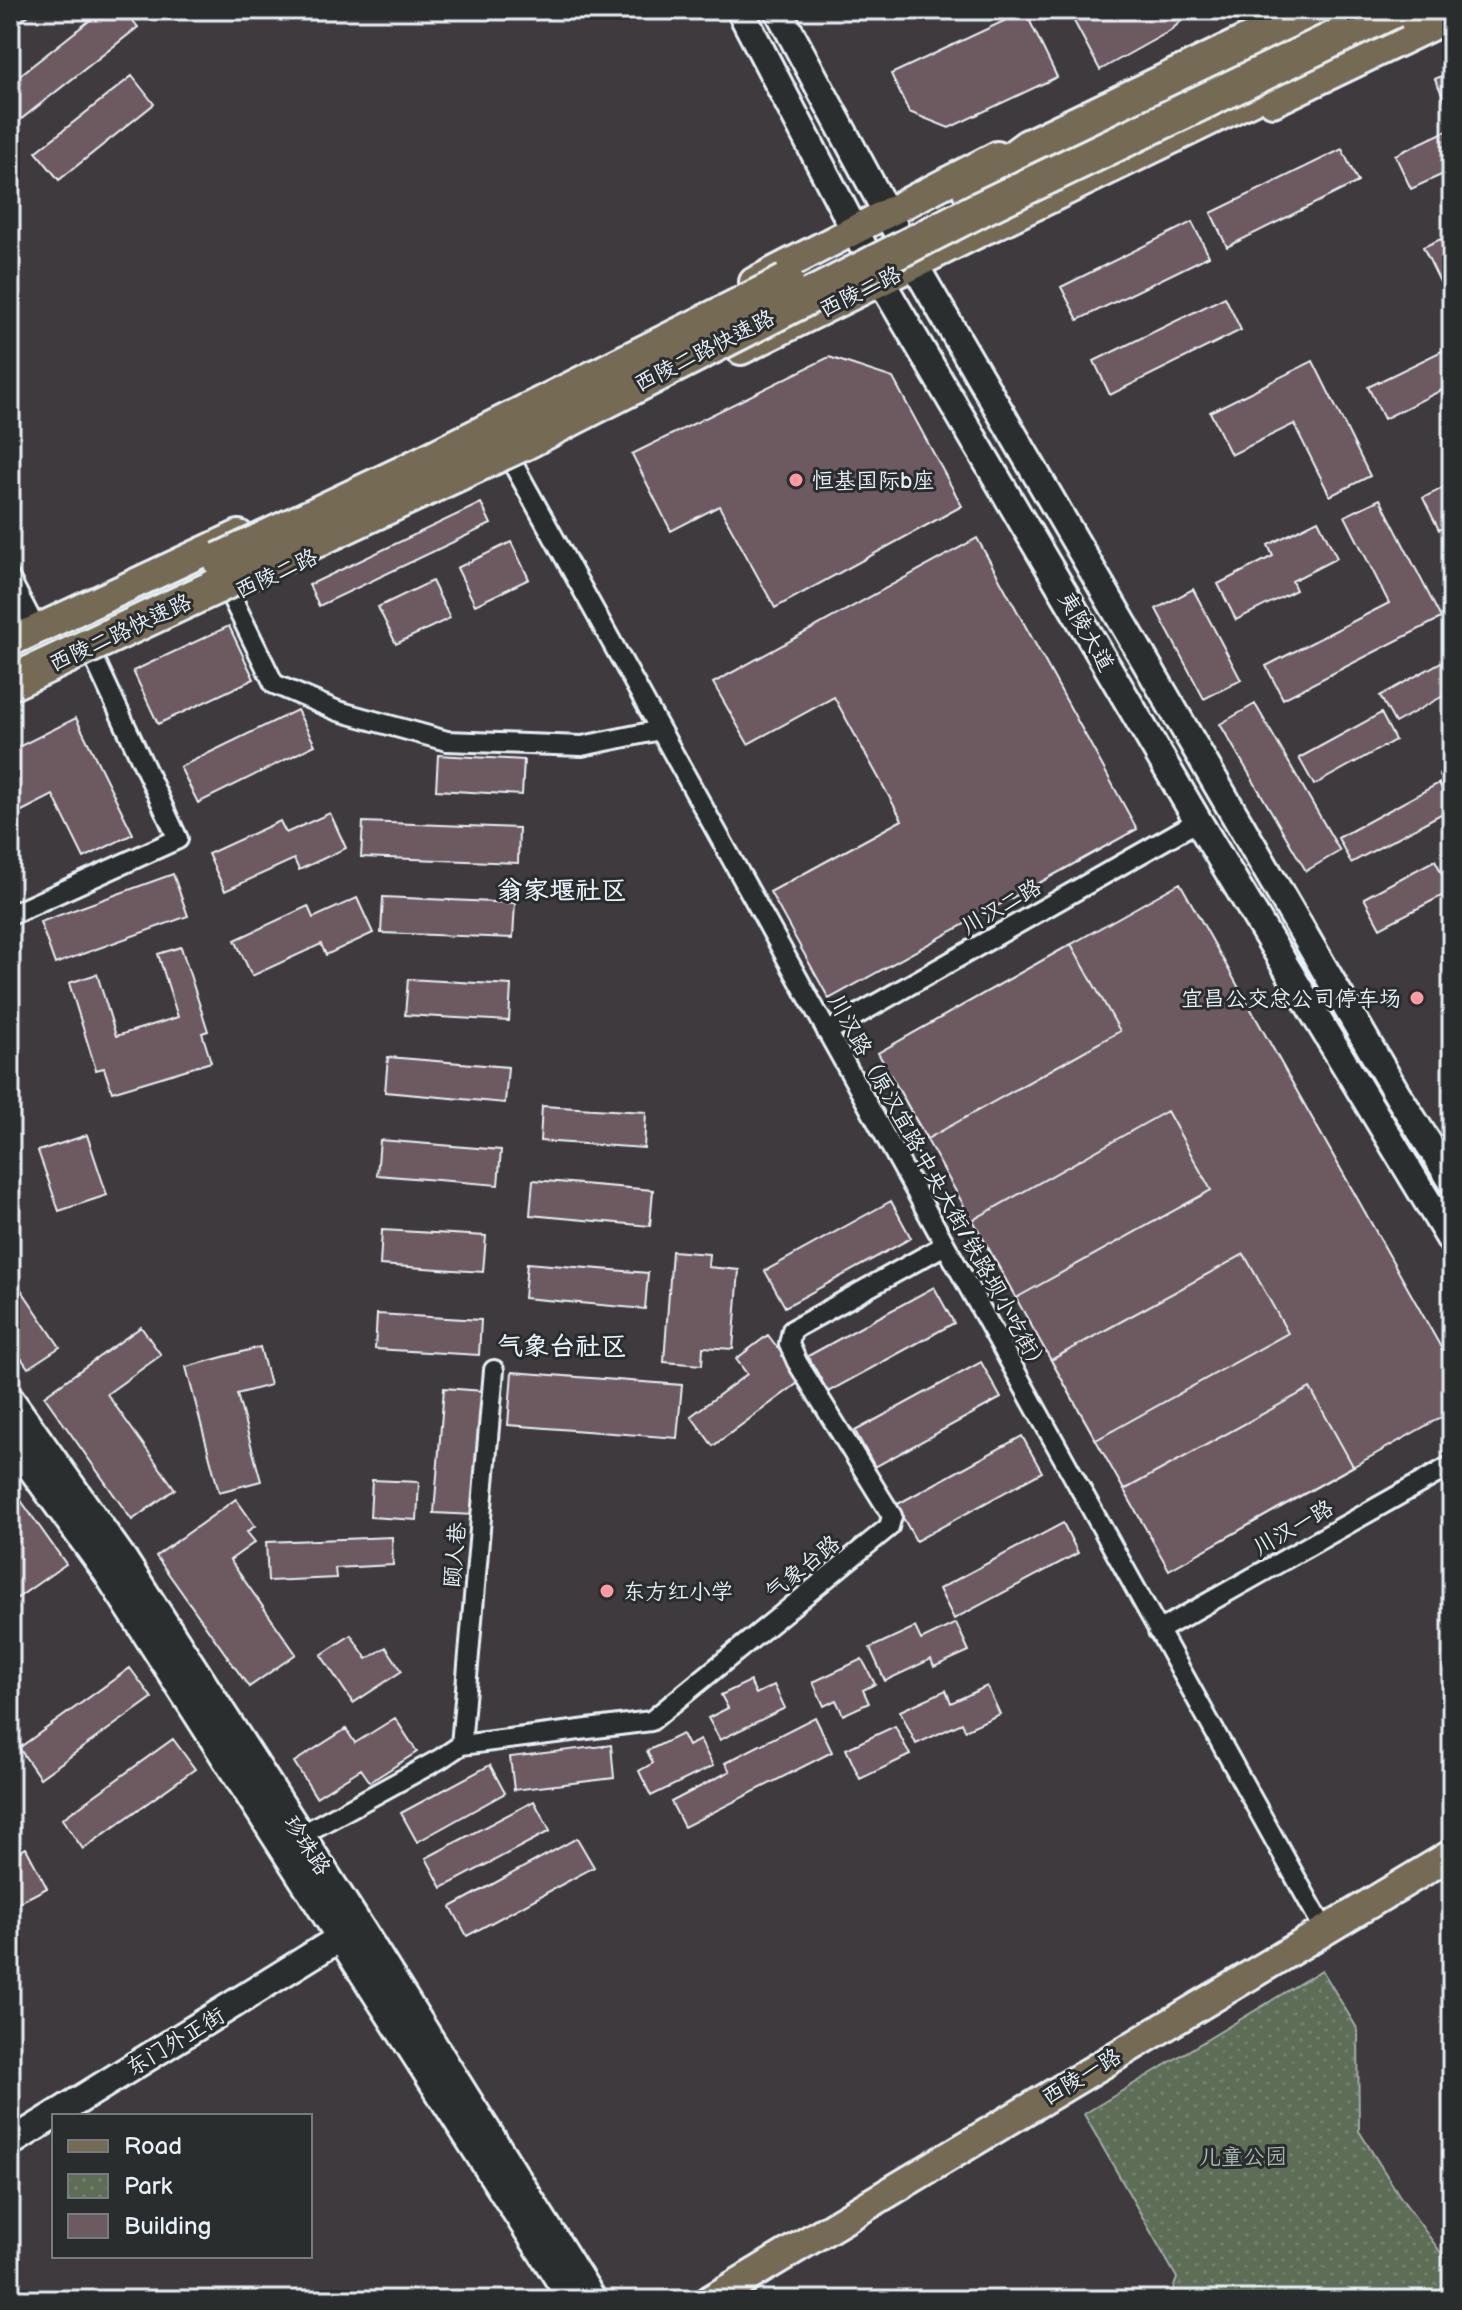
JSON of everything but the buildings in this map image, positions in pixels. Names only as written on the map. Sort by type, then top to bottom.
[{"type":"highway","points":[[970,190],[1028,147],[1315,10]]},
{"type":"highway","name":"西陵二路快速路","points":[[10,660],[406,472],[970,190],[1344,10]]},
{"type":"highway","name":"西陵二路快速路","points":[[10,683],[525,442],[980,209],[1394,10]]},
{"type":"highway","points":[[988,225],[1430,10]]},
{"type":"main road","name":"夷陵大道","points":[[740,10],[881,281],[1198,821],[1452,1242]]},
{"type":"main road","name":"夷陵大道","points":[[778,10],[914,264],[1397,1094],[1452,1181]]},
{"type":"main road","points":[[10,642],[488,419],[1283,10]]},
{"type":"main road","name":"西陵二路","points":[[10,697],[512,462],[881,281],[988,225],[1147,163],[1452,16]]},
{"type":"main road","name":"珍珠路","points":[[10,1399],[124,1560],[593,2300]]},
{"type":"main road","name":"珍珠路","points":[[10,1439],[107,1573],[572,2300]]},
{"type":"main road","name":"西陵一路","points":[[710,2300],[1452,1854]]},
{"type":"main road","name":"西陵一路","points":[[738,2300],[1161,2043],[1452,1871]]},
{"type":"main road","name":"东门外正街","points":[[57,2114],[340,1938]]},
{"type":"main road","name":"东门外正街","points":[[10,2143],[52,2117]]},
{"type":"street","name":"川汉路（原汉宜路·中央大街/铁路坝小吃街）","points":[[512,462],[1324,1929]]},
{"type":"street","points":[[10,579],[36,629]]},
{"type":"street","points":[[230,594],[274,684],[338,711],[447,741],[582,746],[660,730]]},
{"type":"street","points":[[10,915],[178,839],[94,658]]},
{"type":"street","name":"川汉二路","points":[[827,1032],[1198,821]]},
{"type":"street","name":"气象台路","points":[[301,1835],[461,1745],[651,1721],[889,1527],[892,1516],[789,1344],[792,1330],[945,1245]]},
{"type":"street","name":"颐人巷","points":[[461,1745],[494,1370]]},
{"type":"street","name":"川汉一路","points":[[1158,1631],[1452,1465]]},
{"type":"green space","name":"儿童公园","points":[[1322,1970],[1358,2030],[1359,2131],[1399,2195],[1452,2268],[1452,2300],[1169,2300],[1177,2278],[1084,2114]]},
{"type":"place","name":"恒基国际b座","points":[[796,480]]},
{"type":"place","name":"宜昌公交总公司停车场","points":[[1417,998]]},
{"type":"place","name":"东方红小学","points":[[607,1591]]},
{"type":"district","name":"翁家堰社区","points":[[562,890]]},
{"type":"district","name":"气象台社区","points":[[562,1346]]}]
